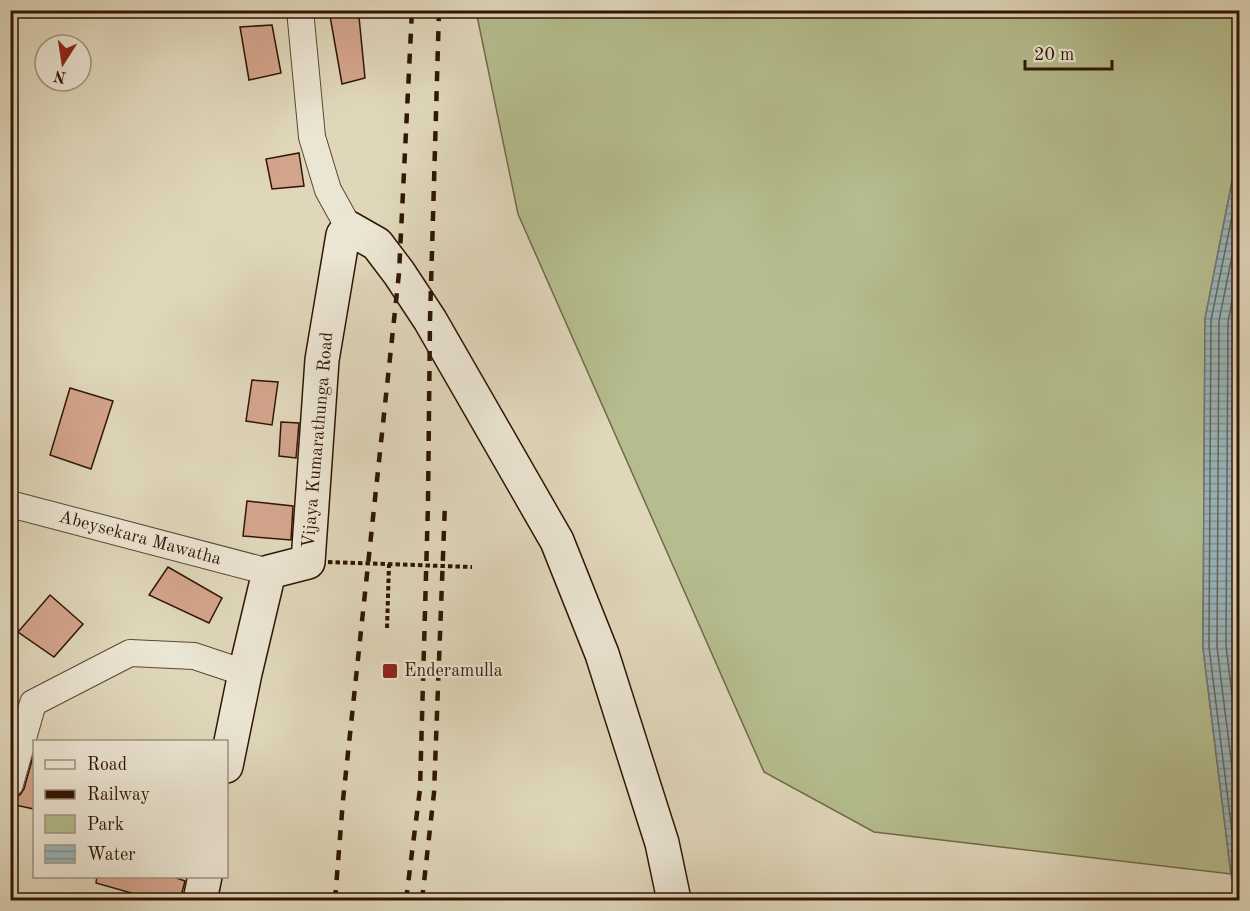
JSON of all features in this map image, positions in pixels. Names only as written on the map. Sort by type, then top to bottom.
[{"type":"street","points":[[300,10],[312,136],[328,190],[349,228],[377,244],[412,292],[557,541],[602,654],[662,843],[674,900]]},
{"type":"street","name":"Vijaya Kumarathunga Road","points":[[269,572],[308,562],[322,360],[343,235],[349,228]]},
{"type":"street","name":"Abeysekara Mawatha","points":[[10,504],[269,572]]},
{"type":"street","points":[[228,756],[269,572]]},
{"type":"street","points":[[10,784],[33,703],[130,653],[194,656],[245,673]]},
{"type":"street","points":[[200,900],[205,878]]},
{"type":"path","points":[[328,562],[472,567]]},
{"type":"path","points":[[387,628],[389,564]]},
{"type":"green space","points":[[476,11],[1239,11],[1239,146],[1205,319],[1203,648],[1231,874],[874,832],[764,772],[518,214]]},
{"type":"water","points":[[1239,146],[1240,900],[1238,900],[1231,874],[1203,648],[1205,319]]},
{"type":"building","points":[[330,16],[359,17],[365,78],[342,84]]},
{"type":"building","points":[[272,25],[281,73],[249,80],[240,27]]},
{"type":"building","points":[[299,153],[304,186],[272,189],[266,159]]},
{"type":"building","points":[[252,380],[278,382],[272,425],[246,421]]},
{"type":"building","points":[[70,388],[113,401],[91,469],[50,455]]},
{"type":"building","points":[[281,422],[299,423],[296,458],[279,456]]},
{"type":"building","points":[[247,501],[293,506],[291,540],[243,536]]},
{"type":"building","points":[[168,567],[222,598],[209,623],[149,595]]},
{"type":"building","points":[[50,595],[83,624],[54,657],[18,632]]},
{"type":"building","points":[[33,757],[33,809],[10,804],[10,799],[20,795],[24,789]]},
{"type":"building","points":[[97,878],[177,878],[185,881],[180,900],[156,900],[96,883]]},
{"type":"railway","points":[[335,900],[343,800],[399,273],[412,10]]},
{"type":"railway","points":[[406,900],[420,789],[439,10]]},
{"type":"railway","points":[[422,900],[434,793],[445,503]]},
{"type":"place","name":"Enderamulla","points":[[390,671]]}]
